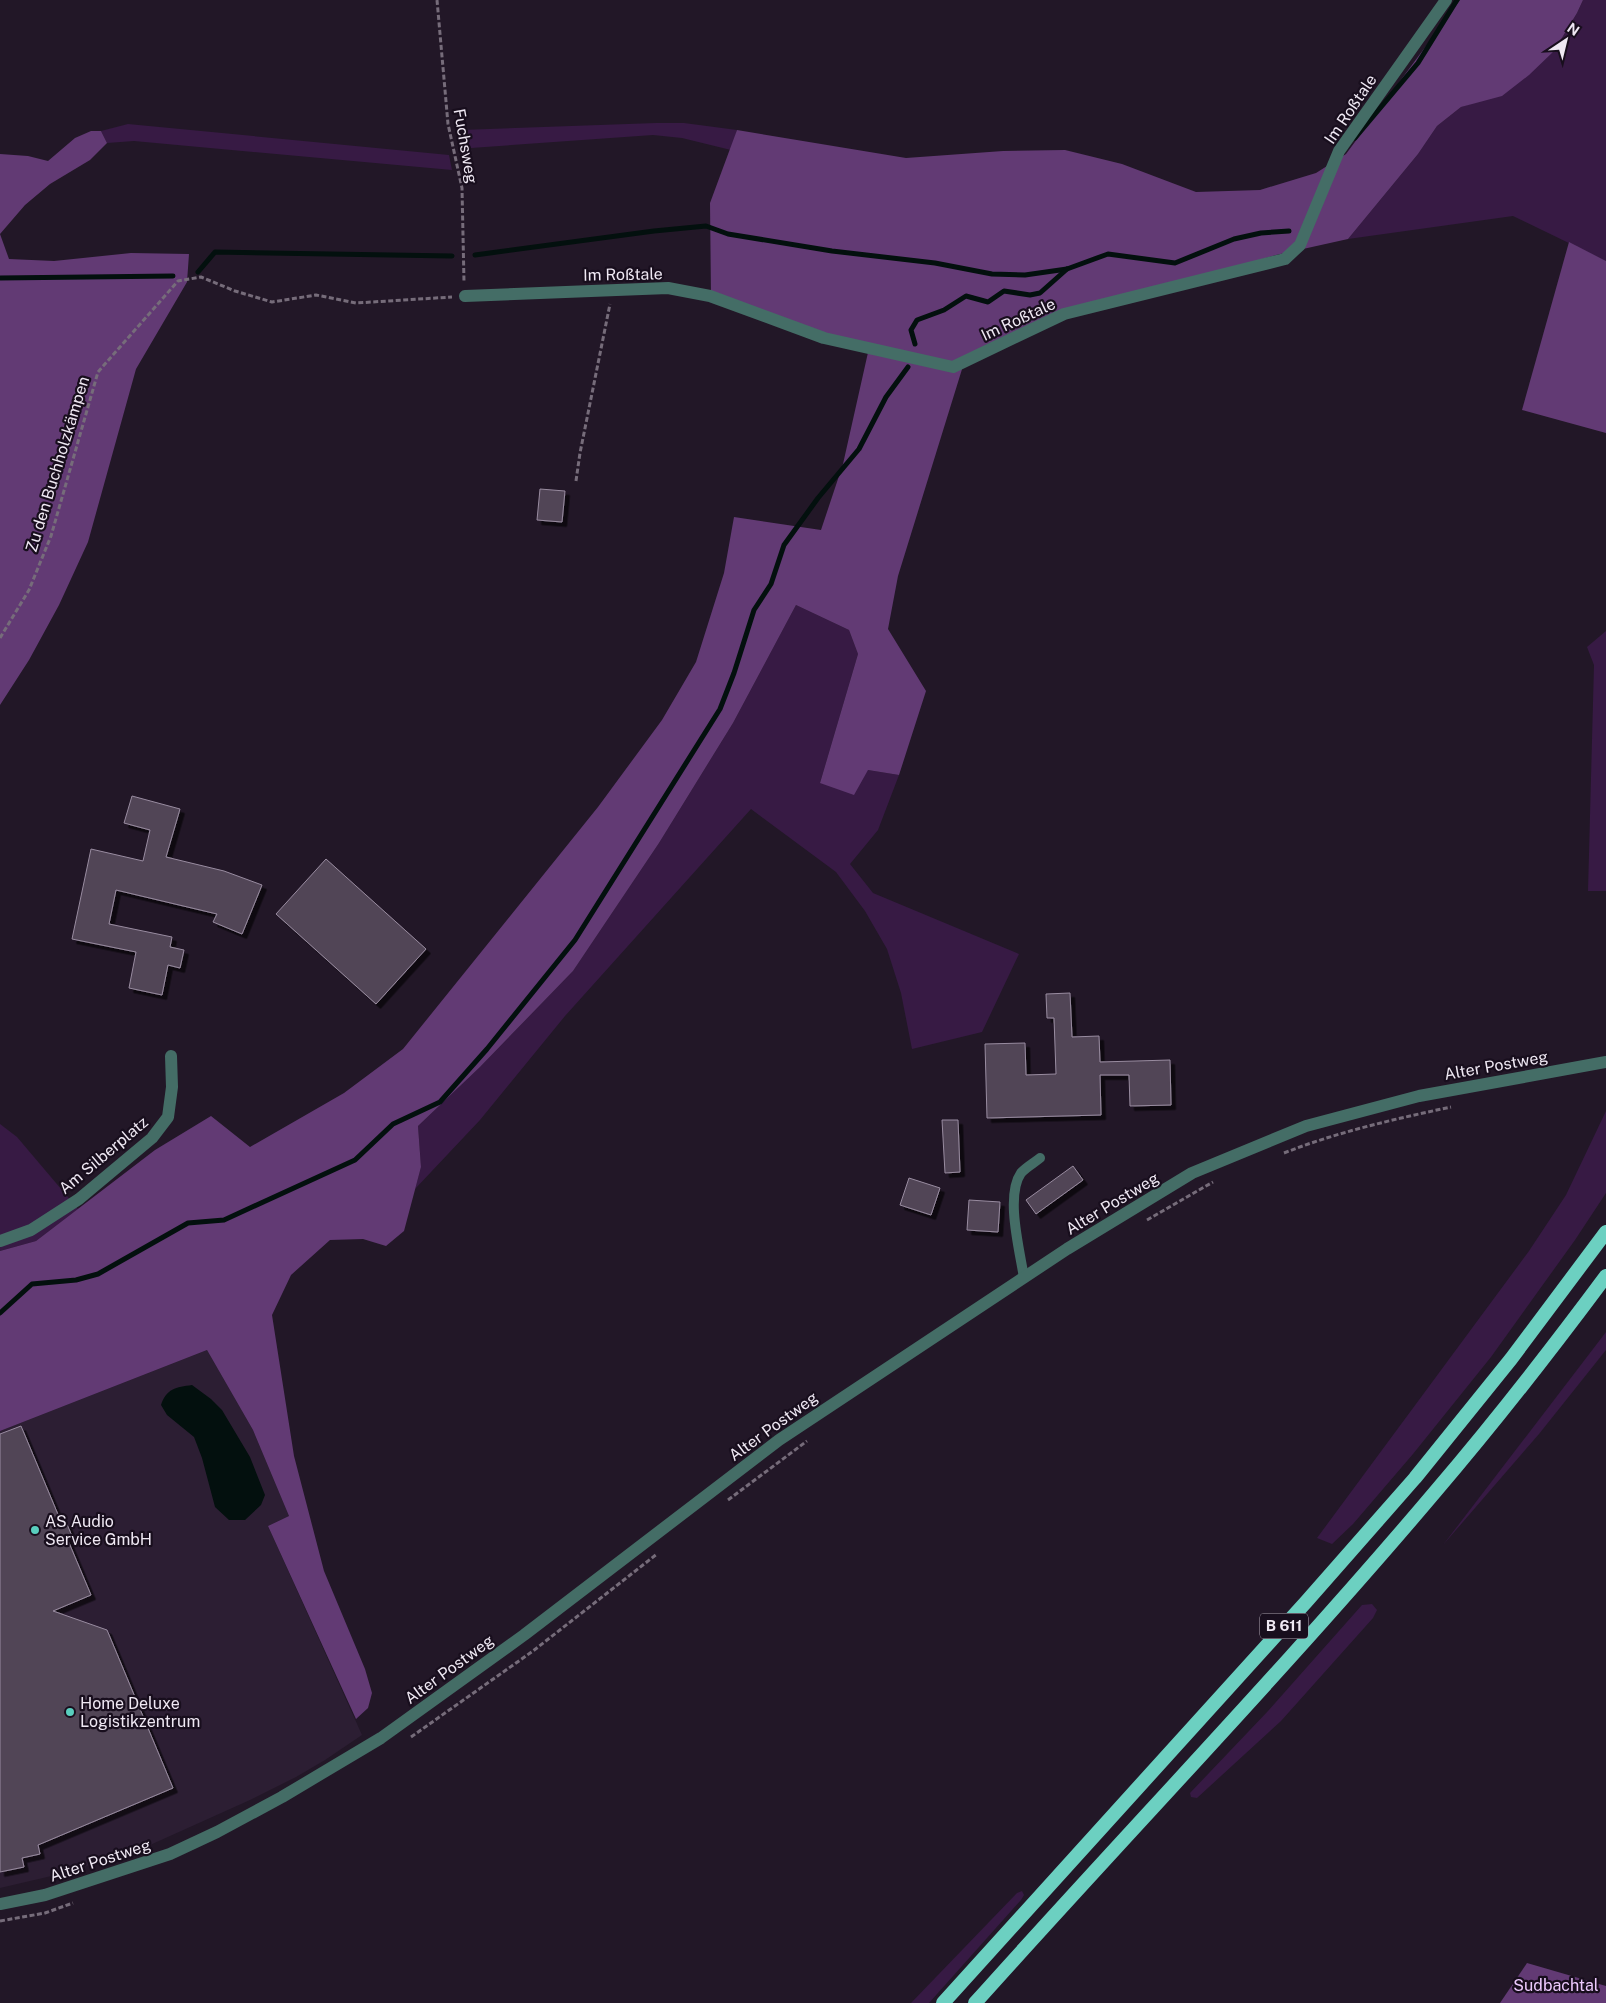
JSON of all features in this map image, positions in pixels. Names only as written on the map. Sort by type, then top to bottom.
[{"type":"highway","name":"B 611","points":[[943,2003],[1306,1602],[1415,1478],[1512,1359],[1606,1232]]},
{"type":"highway","name":"B 611","points":[[975,2003],[1317,1626],[1435,1492],[1536,1370],[1606,1276]]},
{"type":"street","name":"Im Roßtale","points":[[465,296],[668,288],[710,296],[824,338],[953,367],[1064,314],[1285,260],[1300,245],[1339,151],[1446,0]]},
{"type":"street","name":"Am Silberplatz","points":[[0,1241],[31,1230],[71,1204],[152,1138],[168,1117],[172,1087],[171,1056]]},
{"type":"street","name":"Alter Postweg","points":[[0,1904],[45,1895],[170,1854],[217,1832],[282,1797],[380,1738],[524,1635],[779,1440],[1024,1278],[1192,1173],[1306,1126],[1419,1096],[1606,1062]]},
{"type":"lane","points":[[1024,1278],[1015,1221],[1014,1189],[1022,1173],[1040,1158]]},
{"type":"path","name":"Fuchsweg","points":[[437,0],[448,124],[462,188],[465,296]]},
{"type":"path","name":"Zu den Buchholzkämpen","points":[[0,638],[29,590],[51,536],[98,372],[178,281],[201,277],[272,302],[316,294],[356,303],[465,296]]},
{"type":"path","points":[[576,481],[613,289]]},
{"type":"path","points":[[1275,1157],[1312,1142],[1416,1114],[1454,1107]]},
{"type":"path","points":[[1144,1221],[1220,1178]]},
{"type":"path","points":[[725,1502],[810,1439]]},
{"type":"path","points":[[403,1742],[533,1651],[664,1549]]},
{"type":"path","points":[[0,1921],[45,1913],[74,1903]]},
{"type":"shaded area","points":[[1583,0],[1606,0],[1606,261],[1513,216],[1348,239],[1418,154],[1437,126],[1461,107],[1476,102],[1554,51]]},
{"type":"shaded area","points":[[684,123],[737,130],[731,150],[682,138],[653,135],[471,148],[461,130]]},
{"type":"shaded area","points":[[128,124],[449,155],[452,170],[134,141],[107,143],[101,131]]},
{"type":"shaded area","points":[[796,605],[849,630],[858,654],[820,783],[868,770],[899,775],[878,830],[850,864],[873,893],[1019,954],[982,1032],[912,1049],[901,993],[887,949],[865,911],[836,872],[751,809],[565,1016],[480,1120],[415,1189],[421,1167],[418,1126],[480,1067],[573,971],[659,843],[733,723]]},
{"type":"shaded area","points":[[1606,631],[1606,891],[1588,891],[1594,665],[1587,647]]},
{"type":"shaded area","points":[[1606,1111],[1606,1193],[1575,1240],[1491,1357],[1413,1454],[1353,1524],[1332,1544],[1317,1538],[1529,1251],[1566,1195]]},
{"type":"shaded area","points":[[0,1124],[17,1137],[78,1209],[36,1241],[0,1251]]},
{"type":"shaded area","points":[[1606,1332],[1606,1350],[1539,1434],[1443,1545]]},
{"type":"shaded area","points":[[207,1350],[253,1430],[289,1516],[268,1526],[362,1735],[296,1777],[150,1845],[60,1874],[0,1888],[0,1431]]},
{"type":"shaded area","points":[[192,1385],[222,1410],[250,1457],[265,1495],[261,1505],[245,1520],[229,1520],[215,1507],[202,1458],[194,1437],[167,1415],[161,1405],[166,1395],[172,1390]]},
{"type":"shaded area","points":[[1372,1604],[1377,1610],[1373,1618],[1281,1721],[1197,1798],[1191,1797],[1190,1793],[1268,1711],[1362,1605]]},
{"type":"shaded area","points":[[1022,1891],[1024,1895],[1021,1900],[929,2003],[911,2003],[1017,1893]]},
{"type":"green space","points":[[1460,0],[1583,0],[1554,51],[1529,75],[1502,96],[1461,107],[1437,126],[1418,154],[1348,239],[1276,255],[1063,317],[963,366],[898,576],[888,629],[926,691],[899,775],[868,770],[854,795],[820,783],[858,654],[849,630],[796,605],[733,723],[659,843],[573,971],[480,1067],[418,1126],[421,1167],[404,1231],[386,1246],[363,1239],[330,1240],[291,1275],[272,1315],[294,1456],[324,1571],[365,1669],[372,1693],[368,1708],[356,1719],[268,1526],[289,1516],[253,1430],[207,1350],[0,1431],[0,1251],[36,1241],[155,1150],[211,1116],[250,1147],[344,1093],[403,1049],[598,807],[662,720],[696,662],[724,573],[734,517],[821,530],[843,464],[869,348],[711,297],[710,203],[737,130],[906,158],[1003,151],[1065,150],[1122,164],[1196,192],[1260,190],[1316,173],[1346,154]]},
{"type":"green space","points":[[91,131],[101,131],[107,143],[90,160],[50,184],[25,205],[0,234],[0,154],[28,156],[48,161],[75,138]]},
{"type":"green space","points":[[0,234],[9,259],[54,261],[131,253],[189,254],[187,282],[136,369],[88,542],[59,605],[29,660],[0,705]]},
{"type":"green space","points":[[1569,242],[1606,261],[1606,433],[1522,410]]},
{"type":"green space","name":"Sudbachtal","points":[[1527,1963],[1606,1986],[1606,2003],[1500,2003]]},
{"type":"building","points":[[540,489],[565,491],[562,522],[537,520]]},
{"type":"building","points":[[132,796],[180,809],[166,857],[224,871],[262,885],[242,934],[213,922],[217,914],[116,890],[109,924],[172,937],[170,947],[184,950],[180,968],[168,965],[162,995],[129,988],[136,952],[72,939],[91,849],[143,861],[150,830],[124,823]]},
{"type":"building","points":[[326,859],[426,949],[376,1004],[276,914]]},
{"type":"building","points":[[1070,993],[1072,1037],[1099,1036],[1100,1062],[1170,1060],[1171,1105],[1130,1106],[1129,1075],[1100,1075],[1101,1115],[987,1118],[985,1044],[1025,1043],[1026,1075],[1056,1074],[1054,1018],[1047,1018],[1046,994]]},
{"type":"building","points":[[942,1120],[958,1120],[960,1172],[945,1173]]},
{"type":"building","points":[[1073,1166],[1083,1180],[1036,1214],[1026,1200]]},
{"type":"building","points":[[909,1178],[940,1188],[931,1215],[900,1205]]},
{"type":"building","points":[[969,1200],[1000,1202],[998,1232],[967,1230]]},
{"type":"building","name":"Home Deluxe Logistikzentrum","points":[[21,1426],[62,1524],[66,1522],[72,1536],[67,1538],[91,1595],[53,1611],[107,1630],[173,1788],[38,1845],[40,1854],[22,1858],[24,1867],[0,1872],[0,1434]]},
{"type":"waterway","points":[[1355,138],[1418,63],[1457,0]]},
{"type":"waterway","points":[[475,255],[654,231],[706,226],[728,234],[832,251],[935,263],[992,274],[1025,275],[1067,269],[1108,254],[1175,263],[1234,239],[1261,233],[1289,231]]},
{"type":"waterway","points":[[198,272],[215,252],[452,256]]},
{"type":"waterway","points":[[915,344],[911,330],[917,320],[944,310],[966,296],[988,302],[1004,291],[1030,295],[1040,293],[1067,269]]},
{"type":"waterway","points":[[0,278],[173,276]]},
{"type":"waterway","points":[[0,1313],[32,1284],[76,1280],[98,1274],[188,1223],[224,1220],[355,1160],[393,1124],[440,1102],[487,1049],[575,940],[720,709],[734,673],[754,610],[771,584],[784,545],[818,498],[859,449],[886,397],[908,367]]},
{"type":"place","name":"AS Audio Service GmbH","points":[[35,1530]]},
{"type":"place","name":"Home Deluxe Logistikzentrum","points":[[70,1712]]}]
